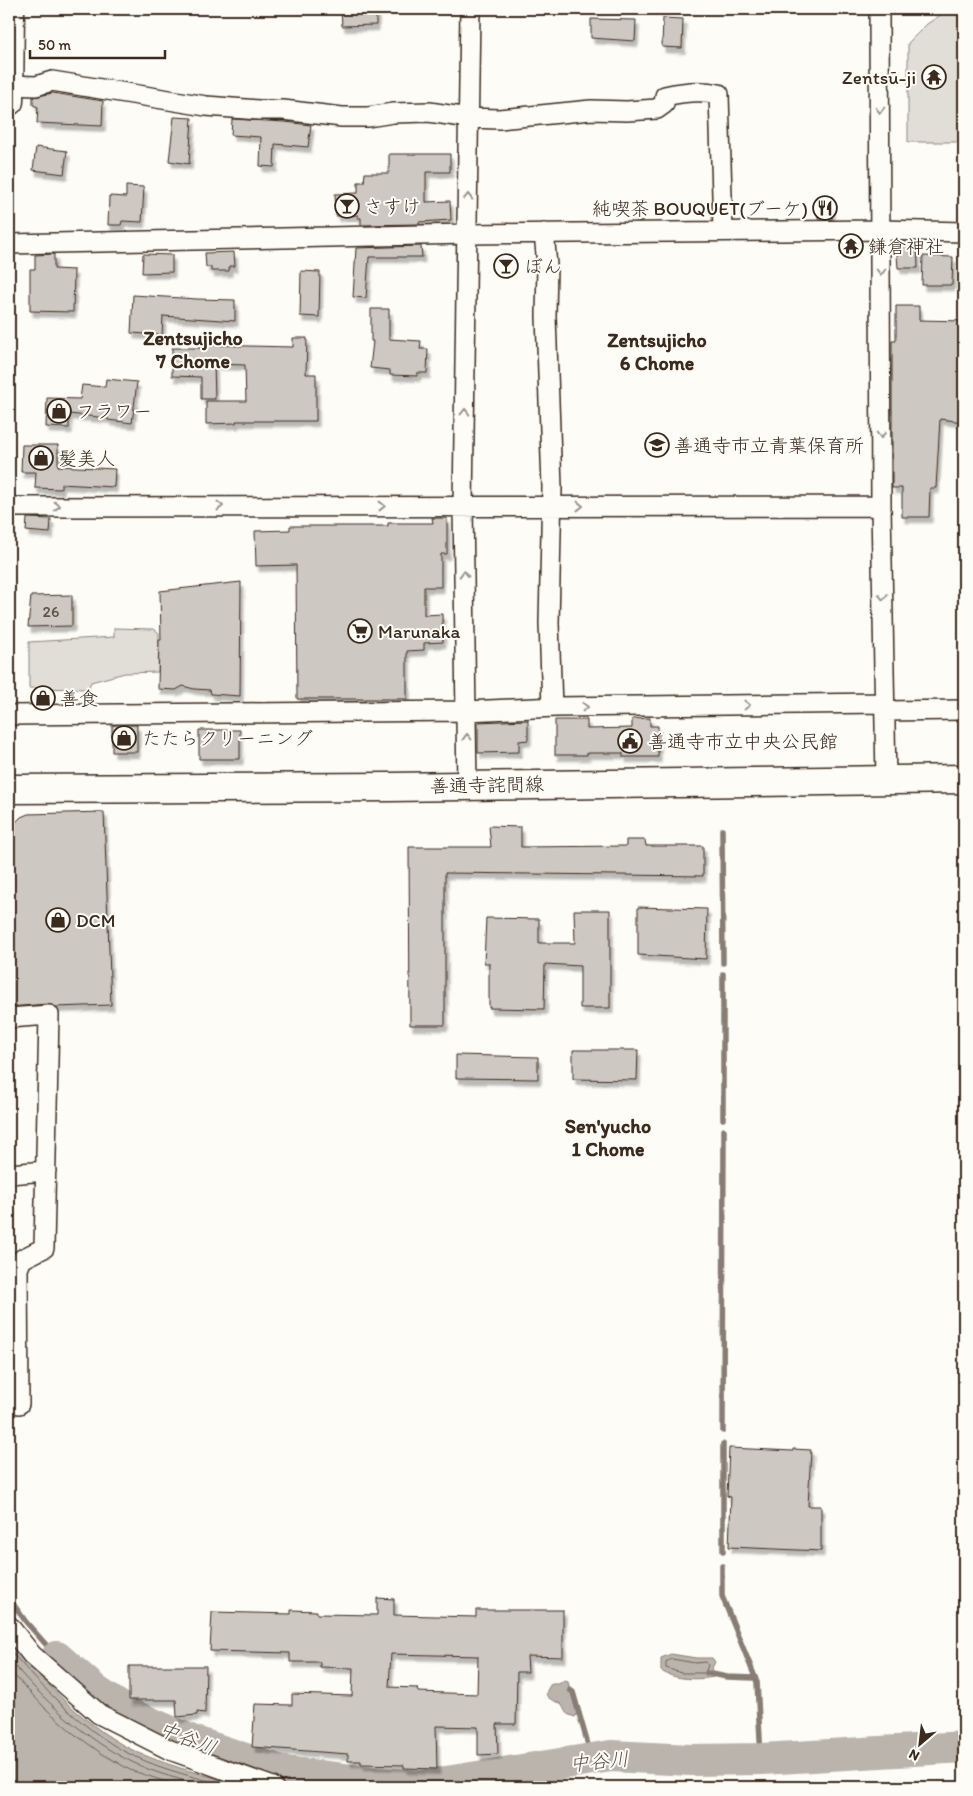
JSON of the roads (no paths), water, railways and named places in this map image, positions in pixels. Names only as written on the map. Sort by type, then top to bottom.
[{"type":"main road","points":[[9,101],[10,9]]},
{"type":"main road","name":"善通寺詫間線","points":[[9,789],[964,780]]},
{"type":"street","points":[[467,786],[463,506],[470,9]]},
{"type":"street","points":[[879,9],[881,506],[886,780]]},
{"type":"street","points":[[9,85],[36,86],[52,81],[206,106],[283,110],[342,117],[429,112],[469,118],[499,119],[591,110],[627,111],[657,109],[664,104],[665,96],[681,92],[712,92],[719,94],[723,231]]},
{"type":"street","points":[[9,244],[544,233],[881,230],[964,232]]},
{"type":"street","points":[[544,233],[547,265],[546,316],[552,506],[549,624],[552,707]]},
{"type":"street","points":[[9,507],[881,506]]},
{"type":"street","points":[[9,714],[466,711],[552,707],[885,707],[964,710]]},
{"type":"street","points":[[9,1018],[49,1016],[44,1248],[22,1259],[18,1269],[19,1404]]},
{"type":"street","points":[[9,1174],[46,1171]]},
{"type":"street","points":[[9,1626],[32,1655],[99,1714],[170,1750],[273,1787]]},
{"type":"water","points":[[9,1641],[68,1704],[103,1733],[121,1744],[166,1763],[249,1787],[9,1787]]},
{"type":"water","points":[[671,1654],[696,1658],[712,1658],[715,1662],[711,1670],[714,1677],[701,1679],[687,1678],[673,1676],[661,1671],[661,1658]]},
{"type":"water","points":[[564,1680],[568,1682],[577,1714],[575,1717],[567,1714],[562,1705],[548,1698],[547,1695],[551,1684],[559,1684]]},
{"type":"waterway","points":[[722,830],[723,963]]},
{"type":"waterway","points":[[723,974],[723,1119]]},
{"type":"waterway","points":[[723,1431],[724,1130]]},
{"type":"waterway","points":[[723,1444],[723,1551]]},
{"type":"waterway","points":[[722,1566],[722,1596],[757,1682],[761,1758]]},
{"type":"waterway","points":[[9,1598],[26,1622],[57,1657]]},
{"type":"waterway","name":"中谷川","points":[[57,1657],[96,1691],[132,1715],[192,1741],[284,1772],[377,1783],[421,1786],[611,1756],[691,1760],[762,1759],[964,1747]]},
{"type":"waterway","points":[[707,1673],[727,1677],[755,1678]]},
{"type":"waterway","points":[[570,1690],[573,1692],[592,1759]]},
{"type":"place","name":"Zentsū-ji","points":[[934,77]]},
{"type":"place","name":"さすけ","points":[[347,206]]},
{"type":"place","name":"純喫茶 BOUQUET(ブーケ)","points":[[825,208]]},
{"type":"place","name":"鎌倉神社","points":[[851,246]]},
{"type":"place","name":"ぼん","points":[[506,266]]},
{"type":"place","name":"フラワー","points":[[59,411]]},
{"type":"place","name":"善通寺市立青葉保育所","points":[[657,445]]},
{"type":"place","name":"髪美人","points":[[41,458]]},
{"type":"place","name":"Marunaka","points":[[360,631]]},
{"type":"place","name":"善食","points":[[43,698]]},
{"type":"place","name":"たたらクリーニング","points":[[124,738]]},
{"type":"place","name":"善通寺市立中央公民館","points":[[630,741]]},
{"type":"place","name":"DCM","points":[[58,920]]},
{"type":"district","name":"Zentsujicho 7 Chome","points":[[193,350]]},
{"type":"district","name":"Zentsujicho 6 Chome","points":[[657,352]]},
{"type":"district","name":"Sen'yucho 1 Chome","points":[[608,1138]]}]
